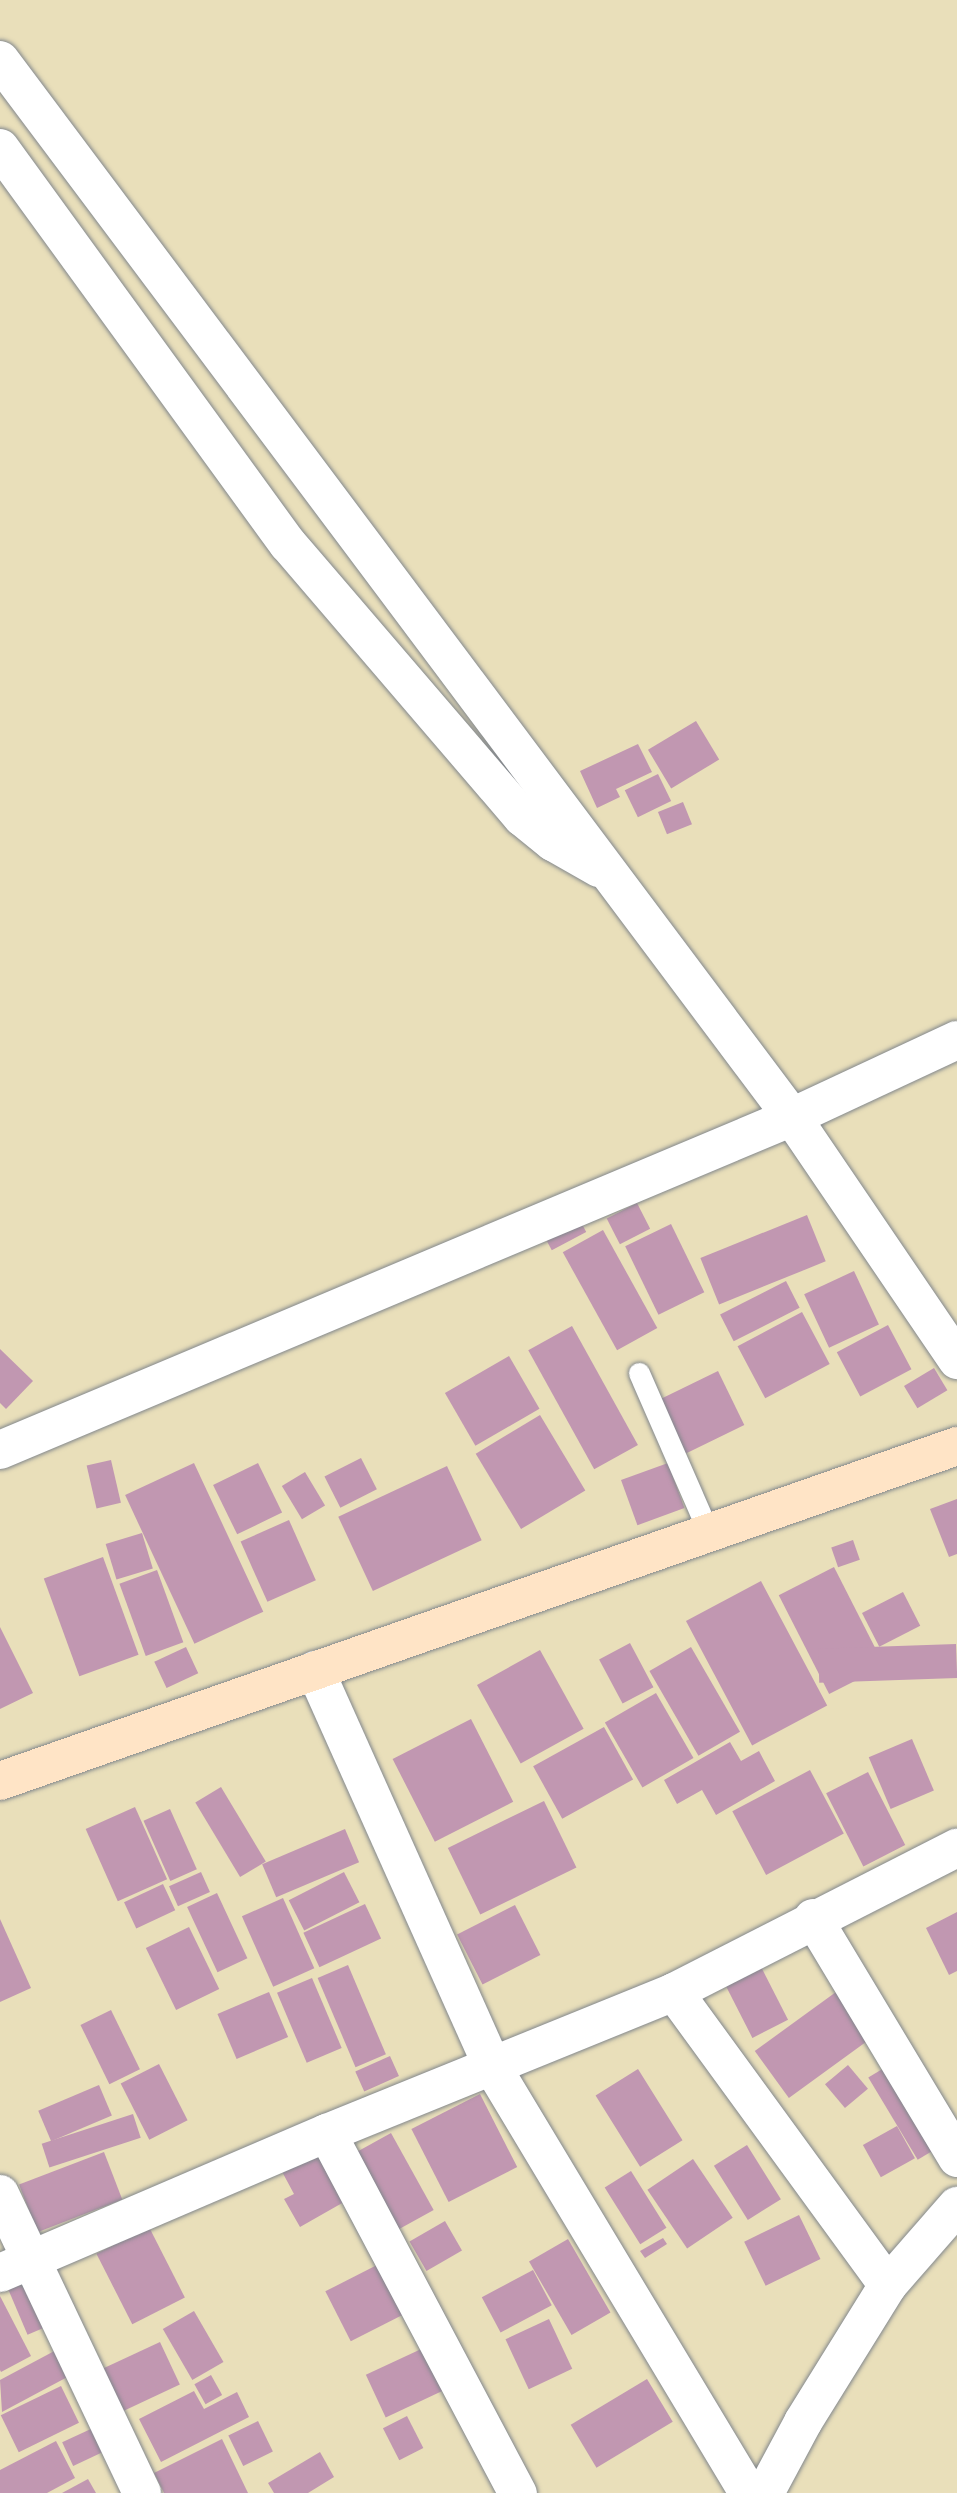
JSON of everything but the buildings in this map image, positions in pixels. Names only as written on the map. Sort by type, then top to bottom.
[{"type":"main road","points":[[0,1781],[957,1446]]},
{"type":"street","points":[[0,60],[792,1116],[957,1360]]},
{"type":"street","points":[[0,148],[288,544],[522,817],[553,842],[610,874]]},
{"type":"street","points":[[3,1445],[792,1116],[957,1040]]},
{"type":"street","points":[[315,1670],[494,2068],[748,2493]]},
{"type":"street","points":[[16,2267],[327,2133],[494,2068],[674,1992],[813,1918],[957,1848]]},
{"type":"street","points":[[813,1918],[957,2158]]},
{"type":"street","points":[[674,1992],[888,2285]]},
{"type":"street","points":[[327,2133],[518,2493]]},
{"type":"street","points":[[0,2194],[16,2267],[142,2493]]},
{"type":"street","points":[[765,2493],[888,2285],[957,2206]]},
{"type":"lane","points":[[639,1373],[709,1533]]}]
